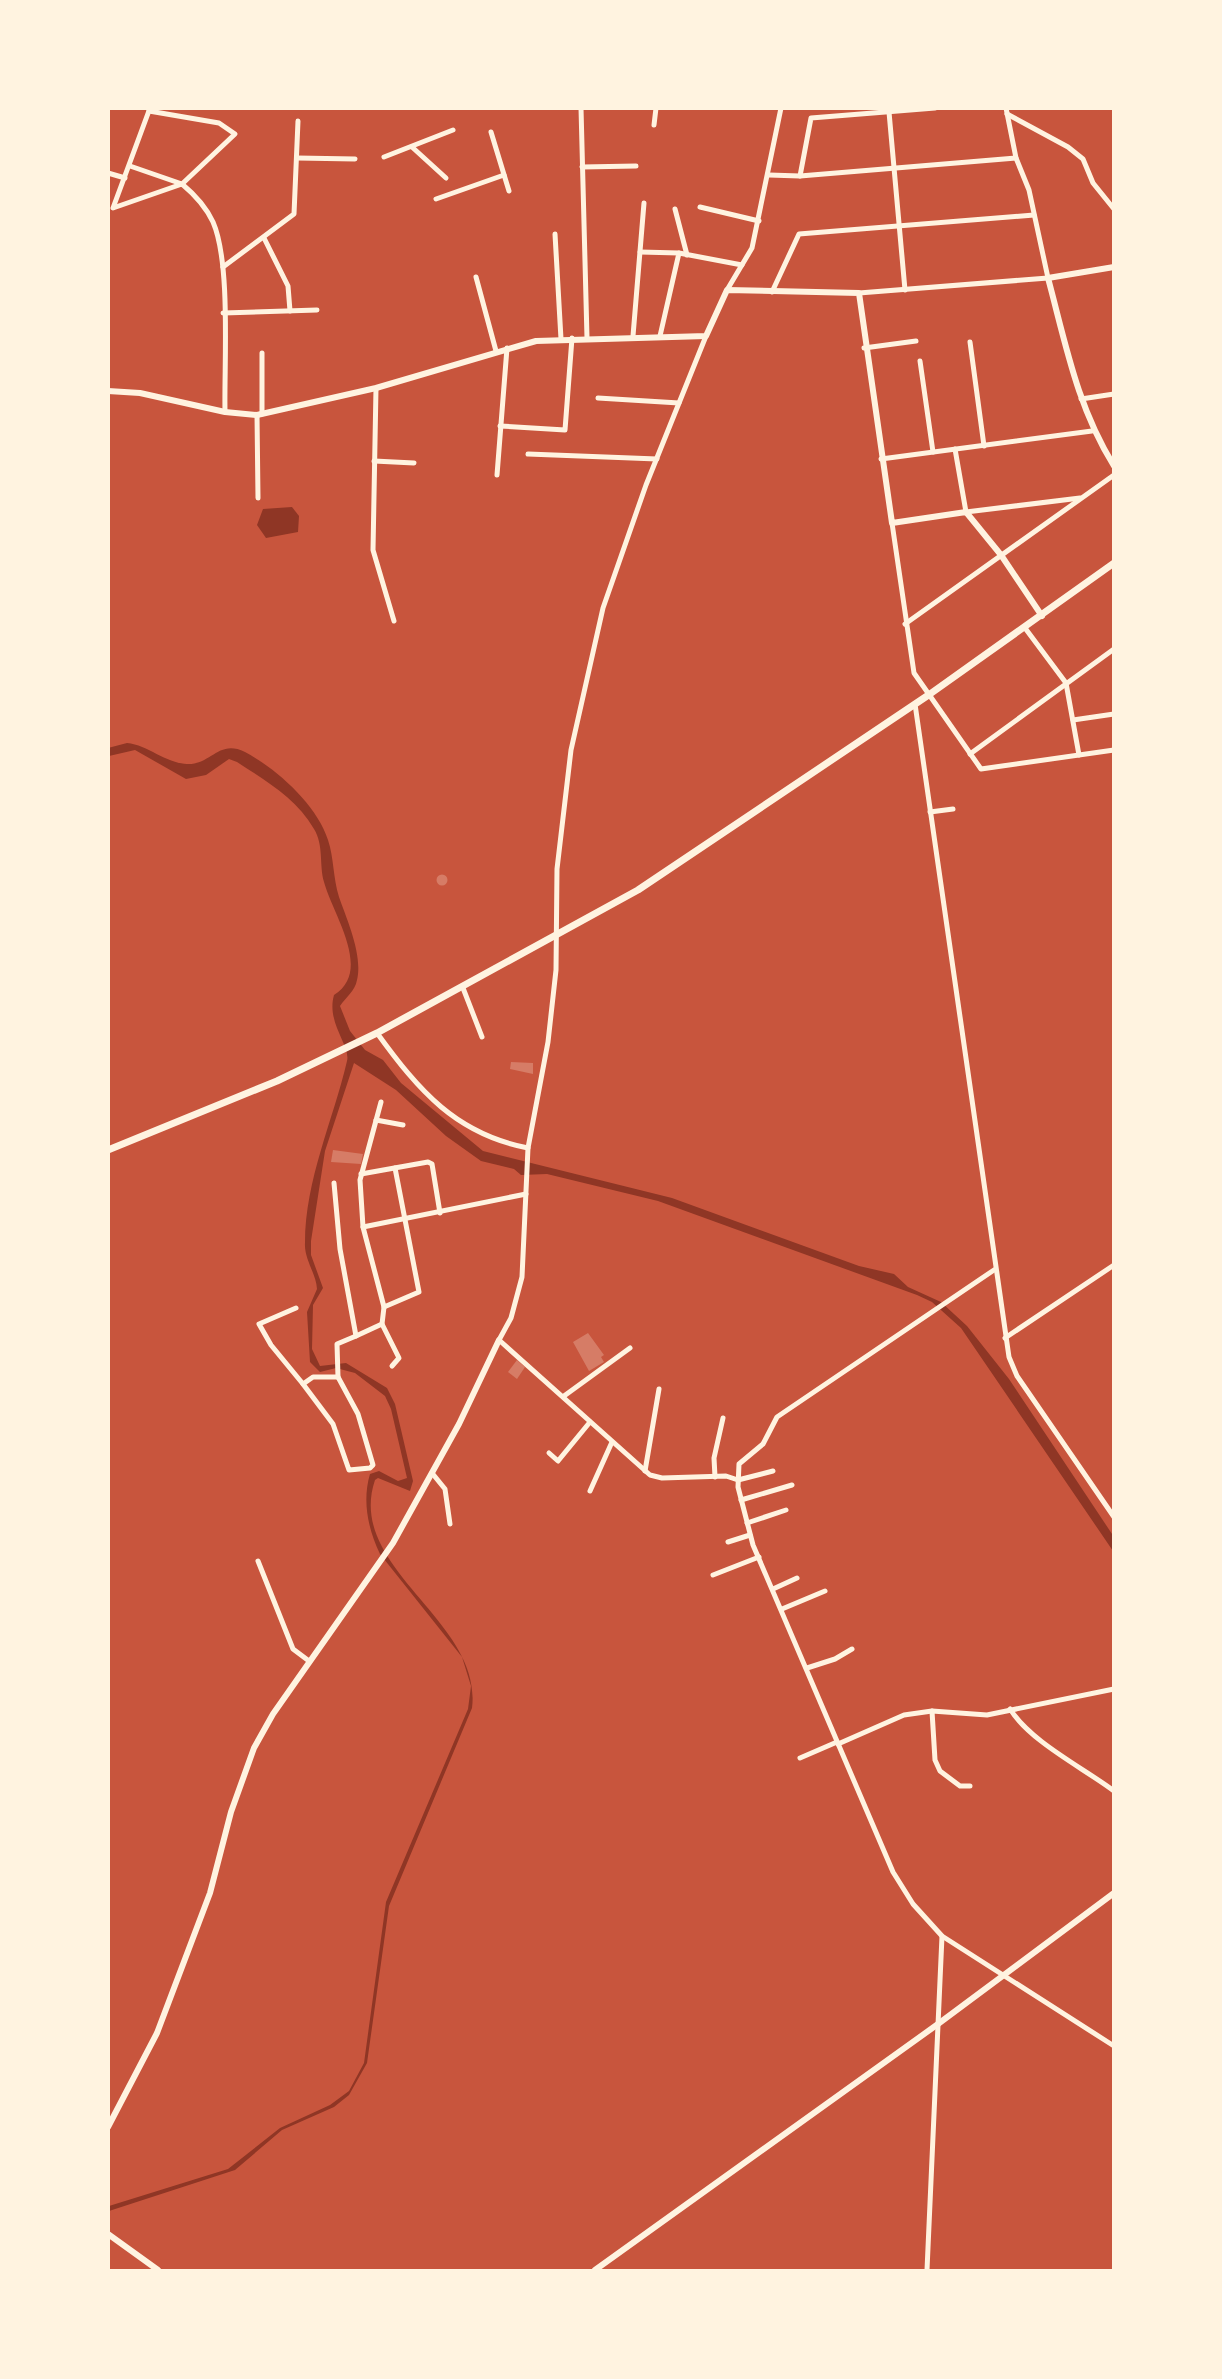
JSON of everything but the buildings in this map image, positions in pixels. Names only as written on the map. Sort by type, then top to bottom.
[{"type":"main road","points":[[108,1150],[208,1111],[377,1033],[638,890],[930,694],[1114,563]]},
{"type":"street","points":[[581,108],[587,338]]},
{"type":"street","points":[[654,125],[656,108]]},
{"type":"street","points":[[108,2127],[157,2033],[210,1893],[249,1760],[273,1714],[393,1543],[511,1318],[521,1286],[528,1148],[548,1042],[556,970],[554,938],[563,800],[575,730],[603,608],[657,459],[706,336],[727,290],[752,248],[781,108]]},
{"type":"street","points":[[800,176],[811,118],[935,108]]},
{"type":"street","points":[[150,110],[219,123],[235,134],[182,184],[111,210],[131,166],[150,110]]},
{"type":"street","points":[[889,110],[905,290]]},
{"type":"street","points":[[1007,111],[1016,158],[1034,215],[1081,399],[1092,431],[1114,466]]},
{"type":"street","points":[[1007,111],[1068,147],[1083,159],[1093,183],[1114,209]]},
{"type":"street","points":[[223,267],[294,214],[298,121]]},
{"type":"street","points":[[384,157],[453,130]]},
{"type":"street","points":[[491,132],[509,191]]},
{"type":"street","points":[[412,147],[446,178]]},
{"type":"street","points":[[298,158],[355,159]]},
{"type":"street","points":[[769,174],[800,176],[1016,158]]},
{"type":"street","points":[[131,166],[182,184],[196,196],[213,222],[223,267],[225,412]]},
{"type":"street","points":[[582,167],[636,166]]},
{"type":"street","points":[[108,173],[125,178]]},
{"type":"street","points":[[436,200],[504,175]]},
{"type":"street","points":[[633,336],[644,203]]},
{"type":"street","points":[[700,207],[759,221]]},
{"type":"street","points":[[675,209],[687,255]]},
{"type":"street","points":[[772,292],[799,234],[1034,215]]},
{"type":"street","points":[[555,234],[561,339]]},
{"type":"street","points":[[264,238],[288,286],[290,311]]},
{"type":"street","points":[[640,252],[679,253],[743,265]]},
{"type":"street","points":[[660,336],[679,253]]},
{"type":"street","points":[[727,290],[859,293],[1048,278],[1114,267]]},
{"type":"street","points":[[476,277],[496,351]]},
{"type":"street","points":[[859,293],[864,348],[914,673],[981,769],[1114,750]]},
{"type":"street","points":[[223,313],[317,310]]},
{"type":"street","points":[[108,391],[140,393],[225,412],[260,414],[376,388],[507,348],[572,338],[706,336]]},
{"type":"street","points":[[500,426],[565,430],[572,338]]},
{"type":"street","points":[[864,348],[916,341]]},
{"type":"street","points":[[970,342],[984,446]]},
{"type":"street","points":[[497,475],[507,348]]},
{"type":"street","points":[[258,498],[262,353]]},
{"type":"street","points":[[920,361],[933,452]]},
{"type":"street","points":[[376,388],[373,550],[394,621]]},
{"type":"street","points":[[1081,399],[1114,394]]},
{"type":"street","points":[[598,398],[680,403]]},
{"type":"street","points":[[881,459],[1092,431]]},
{"type":"street","points":[[955,449],[966,512],[1042,616]]},
{"type":"street","points":[[528,454],[657,459]]},
{"type":"street","points":[[374,461],[414,463]]},
{"type":"street","points":[[905,624],[1114,475]]},
{"type":"street","points":[[892,523],[1082,498]]},
{"type":"street","points":[[1025,628],[1066,683],[1079,755]]},
{"type":"street","points":[[970,754],[1114,649]]},
{"type":"street","points":[[915,704],[1006,1338],[1017,1376],[1114,1517]]},
{"type":"street","points":[[1073,720],[1114,714]]},
{"type":"street","points":[[930,812],[953,809]]},
{"type":"street","points":[[463,988],[482,1037]]},
{"type":"street","points":[[377,1033],[411,1078],[468,1129],[501,1143],[528,1148]]},
{"type":"street","points":[[381,1102],[361,1174],[363,1227],[376,1287],[384,1307],[382,1324],[399,1359],[392,1366]]},
{"type":"street","points":[[376,1121],[403,1125]]},
{"type":"street","points":[[361,1174],[432,1164],[440,1213]]},
{"type":"street","points":[[384,1307],[419,1292],[395,1168]]},
{"type":"street","points":[[334,1183],[340,1249],[356,1336]]},
{"type":"street","points":[[363,1227],[526,1194]]},
{"type":"street","points":[[1006,1338],[1114,1265]]},
{"type":"street","points":[[994,1269],[777,1417],[763,1444],[739,1464],[741,1500],[759,1557],[837,1743],[893,1871],[913,1904],[942,1936],[1114,2046]]},
{"type":"street","points":[[296,1308],[259,1324],[271,1345],[334,1424],[349,1469],[370,1468],[373,1465],[358,1414],[340,1374],[337,1344],[382,1324]]},
{"type":"street","points":[[499,1340],[645,1472],[662,1478],[734,1477],[738,1480],[773,1471]]},
{"type":"street","points":[[564,1396],[630,1348]]},
{"type":"street","points":[[303,1384],[313,1377],[340,1374]]},
{"type":"street","points":[[645,1472],[659,1389]]},
{"type":"street","points":[[715,1477],[714,1458],[723,1418]]},
{"type":"street","points":[[549,1453],[558,1461],[590,1422]]},
{"type":"street","points":[[590,1491],[612,1442]]},
{"type":"street","points":[[432,1473],[445,1489],[450,1524]]},
{"type":"street","points":[[741,1500],[792,1485]]},
{"type":"street","points":[[747,1523],[786,1510]]},
{"type":"street","points":[[728,1542],[751,1535]]},
{"type":"street","points":[[713,1575],[759,1557]]},
{"type":"street","points":[[258,1561],[293,1649],[309,1661]]},
{"type":"street","points":[[773,1589],[797,1578]]},
{"type":"street","points":[[782,1609],[825,1591]]},
{"type":"street","points":[[807,1668],[835,1659],[852,1649]]},
{"type":"street","points":[[800,1758],[904,1715],[932,1711],[987,1715],[1113,1689]]},
{"type":"street","points":[[1010,1709],[1018,1721],[1034,1735],[1114,1791]]},
{"type":"street","points":[[932,1711],[935,1760],[940,1771],[960,1786],[970,1786]]},
{"type":"street","points":[[595,2270],[938,2024],[1114,1893]]},
{"type":"street","points":[[927,2270],[942,1936]]},
{"type":"street","points":[[108,2234],[158,2270]]},
{"type":"shaded area","points":[[292,507],[299,516],[298,532],[266,538],[257,525],[263,509]]},
{"type":"shaded area","points":[[127,743],[135,744],[171,761],[187,764],[203,761],[221,750],[236,749],[270,768],[305,801],[323,827],[328,840],[337,890],[356,949],[356,984],[340,1006],[350,1031],[365,1050],[383,1060],[401,1083],[483,1151],[672,1198],[859,1266],[894,1274],[908,1287],[941,1302],[967,1326],[1009,1379],[1114,1537],[1113,1551],[961,1328],[932,1302],[658,1201],[547,1174],[521,1175],[514,1169],[481,1161],[446,1136],[396,1090],[354,1063],[325,1151],[311,1241],[311,1255],[323,1288],[313,1305],[312,1349],[320,1366],[346,1363],[387,1388],[395,1404],[413,1481],[410,1491],[378,1478],[375,1480],[371,1512],[379,1541],[395,1568],[438,1621],[460,1655],[380,1554],[372,1535],[366,1505],[370,1474],[379,1471],[398,1481],[407,1478],[391,1409],[385,1396],[355,1373],[336,1368],[320,1372],[310,1362],[307,1312],[317,1289],[305,1249],[306,1220],[315,1174],[347,1061],[346,1048],[333,1015],[332,1005],[334,995],[345,985],[350,972],[347,942],[324,882],[317,835],[307,818],[289,799],[237,762],[229,759],[206,775],[186,779],[135,750],[109,756],[108,748]]},
{"type":"shaded area","points":[[471,1689],[472,1708],[389,1906],[367,2063],[349,2095],[334,2107],[282,2130],[235,2170],[109,2211],[109,2206],[228,2169],[280,2128],[330,2105],[349,2091],[364,2063],[386,1902],[468,1709]]}]
